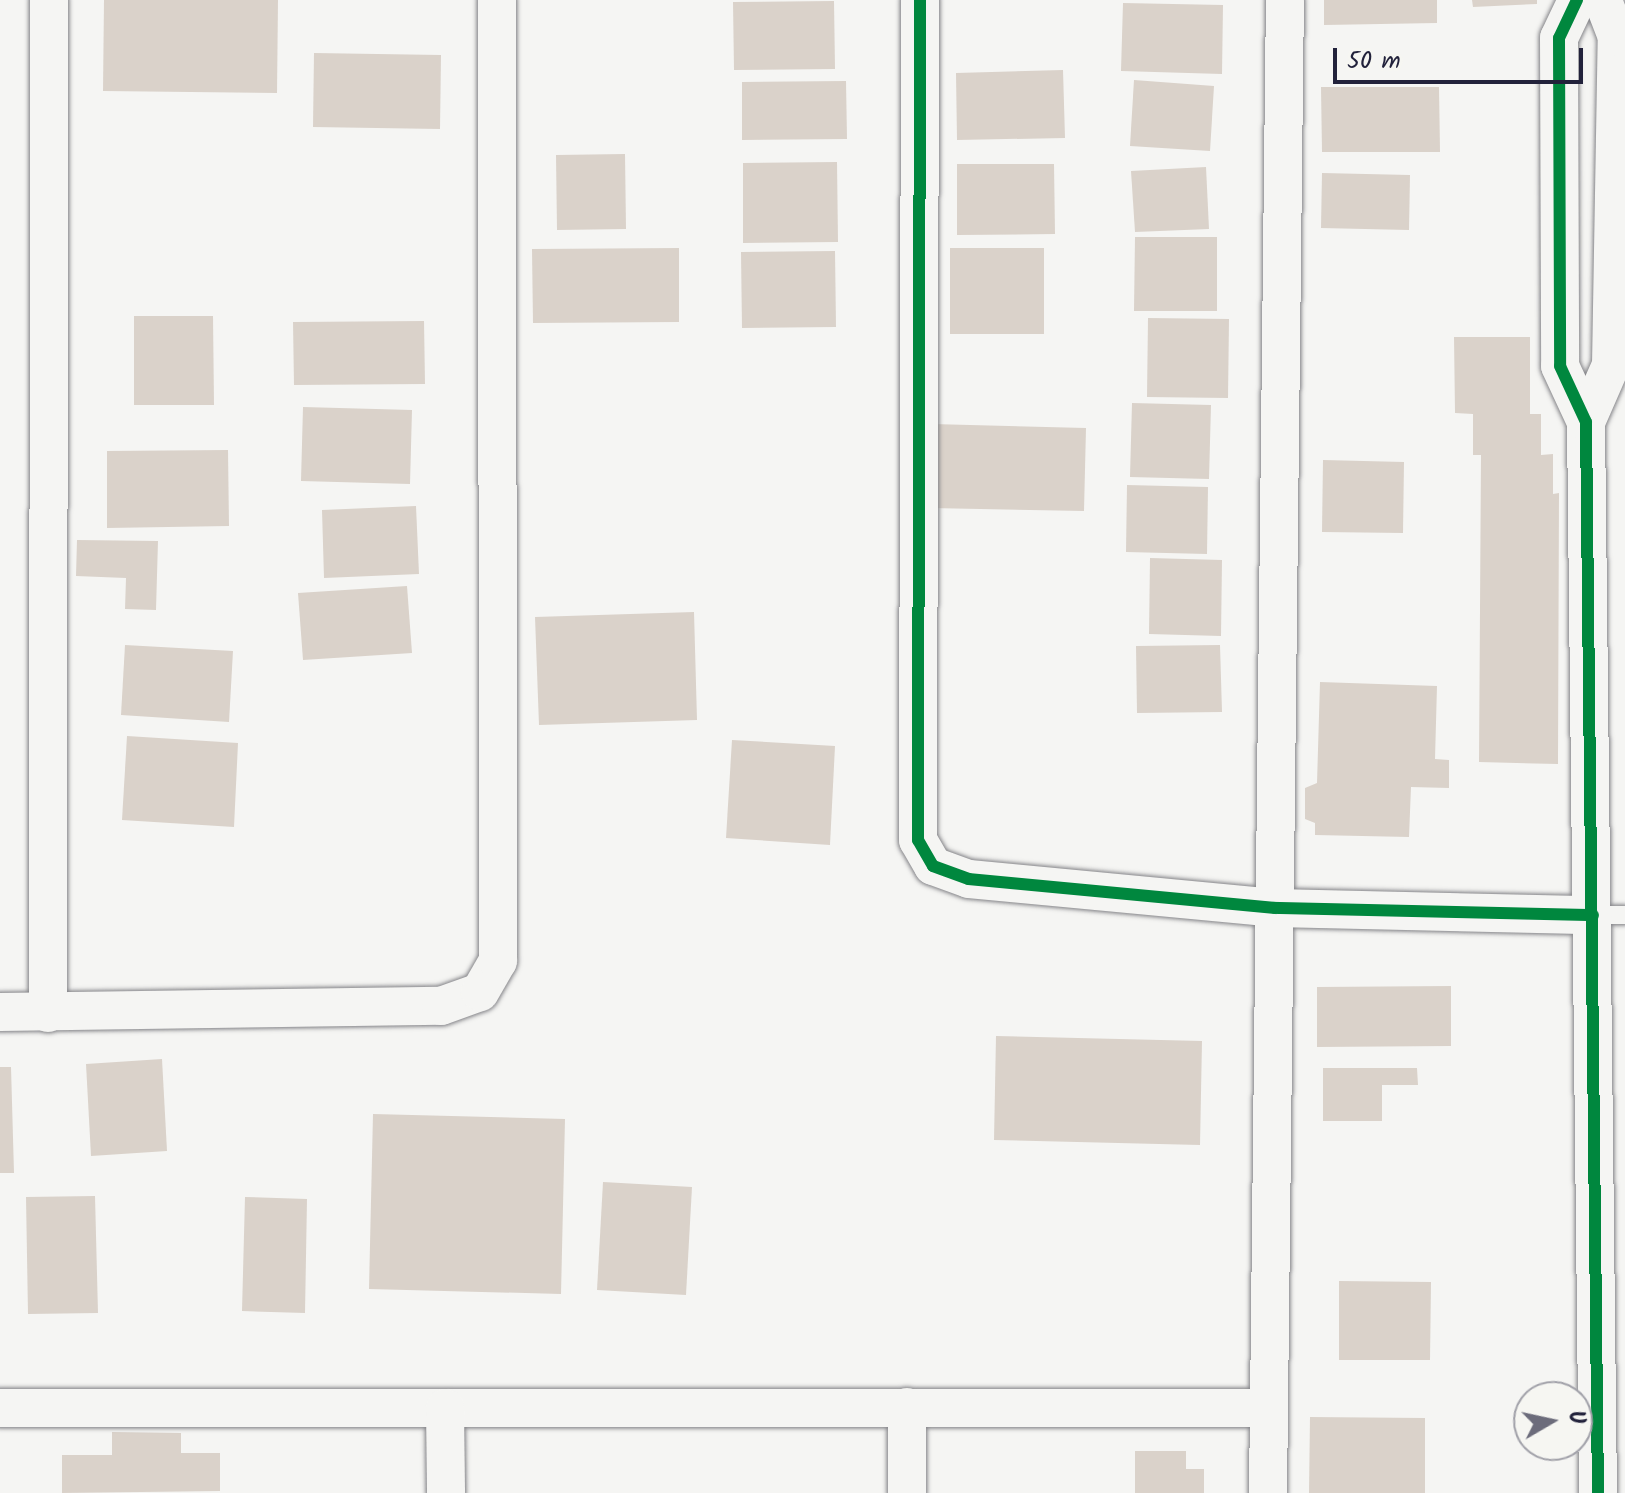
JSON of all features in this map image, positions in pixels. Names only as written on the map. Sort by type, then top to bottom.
[{"type":"street","points":[[48,1013],[49,0]]},
{"type":"street","points":[[0,1012],[441,1006],[480,992],[498,961],[497,0]]},
{"type":"street","points":[[920,0],[918,840],[933,866],[969,879],[1275,908],[1609,915]]},
{"type":"street","points":[[1268,1493],[1285,0]]},
{"type":"street","points":[[1577,0],[1559,38],[1560,366],[1586,422],[1609,915],[1598,1493]]},
{"type":"street","points":[[1586,422],[1611,365],[1617,37],[1603,0]]},
{"type":"street","points":[[907,1407],[907,1493]]},
{"type":"street","points":[[0,1408],[1269,1408]]},
{"type":"street","points":[[445,1408],[446,1493]]},
{"type":"building","points":[[104,0],[278,0],[277,93],[103,91]]},
{"type":"building","points":[[1324,0],[1437,0],[1437,23],[1324,25]]},
{"type":"building","points":[[1472,0],[1537,0],[1537,4],[1473,7]]},
{"type":"building","points":[[834,1],[835,69],[734,70],[733,2]]},
{"type":"building","points":[[1123,3],[1223,5],[1222,74],[1121,71]]},
{"type":"building","points":[[314,53],[441,55],[440,129],[313,127]]},
{"type":"building","points":[[1063,70],[1065,138],[957,140],[956,73]]},
{"type":"building","points":[[1134,80],[1214,86],[1210,151],[1130,146]]},
{"type":"building","points":[[846,81],[847,139],[742,140],[742,82]]},
{"type":"building","points":[[1321,87],[1439,87],[1440,152],[1322,152]]},
{"type":"building","points":[[625,154],[626,229],[557,230],[556,155]]},
{"type":"building","points":[[837,162],[838,242],[743,243],[743,163]]},
{"type":"building","points":[[957,164],[1054,164],[1055,234],[957,235]]},
{"type":"building","points":[[1206,167],[1209,229],[1135,232],[1131,171]]},
{"type":"building","points":[[1322,173],[1410,175],[1409,230],[1321,228]]},
{"type":"building","points":[[1135,237],[1217,237],[1217,311],[1134,311]]},
{"type":"building","points":[[679,248],[679,322],[533,323],[532,249]]},
{"type":"building","points":[[950,248],[1044,248],[1044,334],[950,334]]},
{"type":"building","points":[[835,251],[836,327],[742,328],[741,252]]},
{"type":"building","points":[[134,316],[213,316],[214,405],[134,405]]},
{"type":"building","points":[[1148,318],[1229,319],[1228,398],[1147,397]]},
{"type":"building","points":[[424,321],[425,384],[294,385],[293,322]]},
{"type":"building","points":[[1454,337],[1530,337],[1530,414],[1541,414],[1541,455],[1553,454],[1553,494],[1559,493],[1558,764],[1479,762],[1481,455],[1473,455],[1473,414],[1455,413]]},
{"type":"building","points":[[1132,403],[1211,405],[1209,479],[1130,477]]},
{"type":"building","points":[[303,407],[412,410],[410,484],[301,481]]},
{"type":"building","points":[[932,424],[1086,428],[1084,511],[930,508]]},
{"type":"building","points":[[228,450],[229,526],[107,528],[107,451]]},
{"type":"building","points":[[1323,460],[1404,462],[1403,533],[1322,532]]},
{"type":"building","points":[[1127,485],[1208,487],[1207,554],[1126,552]]},
{"type":"building","points":[[416,506],[419,574],[324,578],[322,510]]},
{"type":"building","points":[[77,540],[158,541],[156,610],[125,609],[126,578],[76,576]]},
{"type":"building","points":[[1150,558],[1222,560],[1221,636],[1149,634]]},
{"type":"building","points":[[407,586],[412,653],[303,660],[298,593]]},
{"type":"building","points":[[694,612],[697,720],[539,725],[535,617]]},
{"type":"building","points":[[125,645],[233,651],[229,722],[121,715]]},
{"type":"building","points":[[1220,645],[1222,712],[1137,713],[1136,646]]},
{"type":"building","points":[[1320,682],[1437,686],[1435,759],[1449,760],[1449,788],[1411,787],[1409,837],[1315,835],[1315,823],[1305,819],[1305,788],[1317,783]]},
{"type":"building","points":[[127,736],[238,743],[234,827],[122,820]]},
{"type":"building","points":[[732,740],[835,746],[830,845],[726,838]]},
{"type":"building","points":[[1451,986],[1451,1046],[1317,1047],[1317,987]]},
{"type":"building","points":[[996,1036],[1202,1041],[1200,1145],[994,1140]]},
{"type":"building","points":[[162,1059],[167,1151],[91,1156],[86,1064]]},
{"type":"building","points":[[0,1067],[11,1067],[14,1173],[0,1173]]},
{"type":"building","points":[[1323,1068],[1417,1068],[1418,1085],[1382,1085],[1382,1121],[1323,1121]]},
{"type":"building","points":[[373,1114],[565,1119],[561,1294],[369,1289]]},
{"type":"building","points":[[603,1182],[692,1187],[686,1295],[597,1290]]},
{"type":"building","points":[[95,1196],[98,1313],[28,1314],[26,1197]]},
{"type":"building","points":[[245,1197],[307,1199],[305,1313],[242,1311]]},
{"type":"building","points":[[1339,1281],[1431,1282],[1430,1360],[1339,1360]]},
{"type":"building","points":[[1310,1417],[1425,1418],[1425,1493],[1309,1493]]},
{"type":"building","points":[[112,1432],[181,1433],[181,1453],[220,1453],[220,1491],[62,1493],[62,1455],[112,1455]]},
{"type":"building","points":[[1135,1451],[1186,1451],[1186,1469],[1204,1469],[1204,1493],[1135,1493]]},
{"type":"cycle path","points":[[920,0],[918,840],[933,866],[969,879],[1275,908],[1593,915]]},
{"type":"cycle path","points":[[1577,0],[1559,38],[1560,366],[1586,422],[1598,1493]]}]
